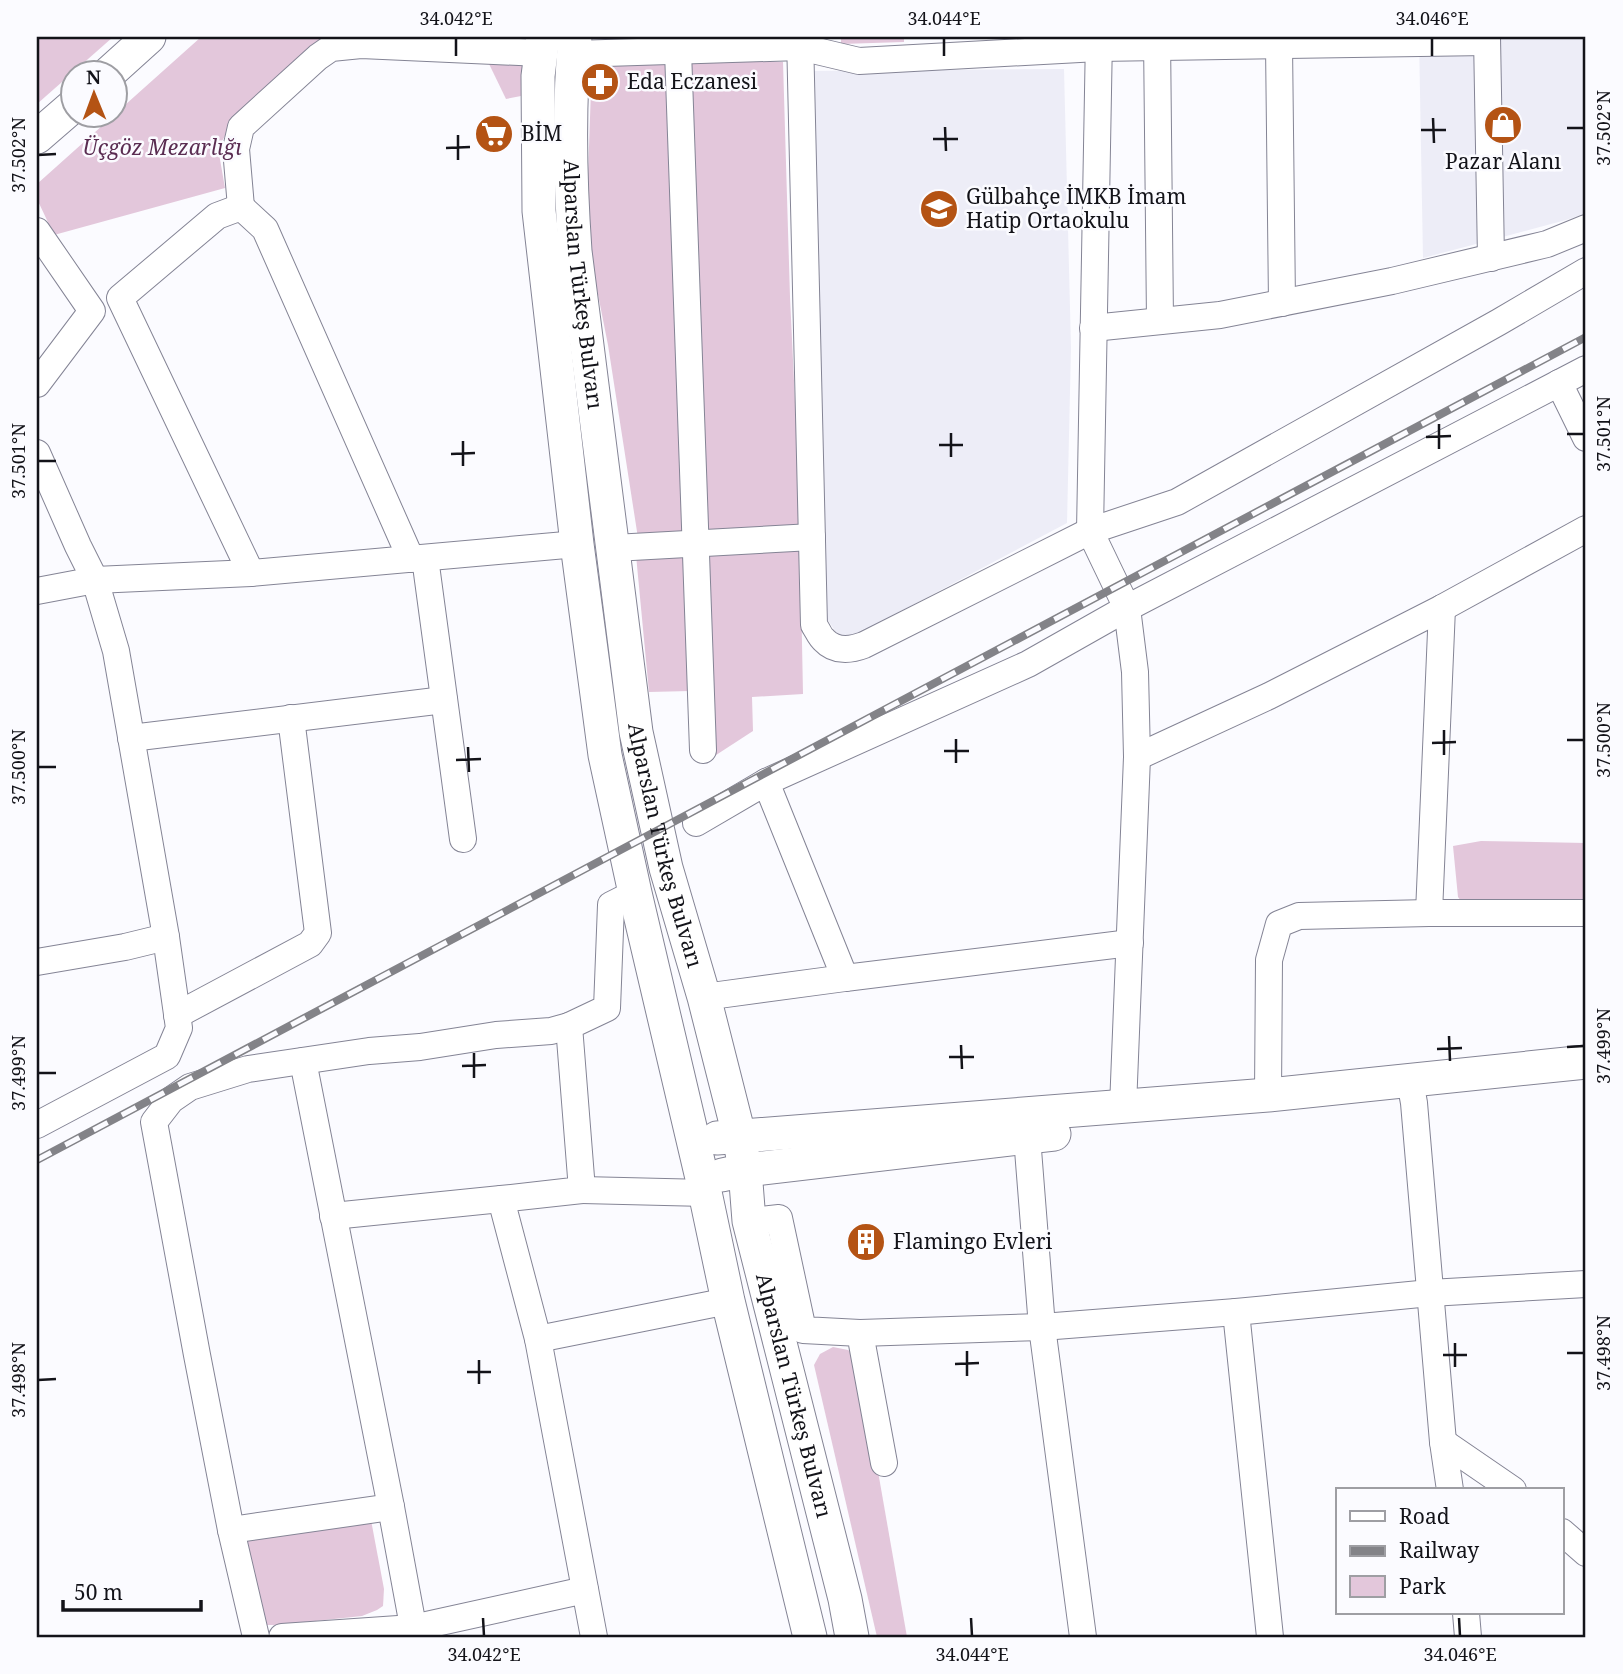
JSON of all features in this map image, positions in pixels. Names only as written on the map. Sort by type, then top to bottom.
[{"type":"main road","points":[[124,60],[149,37]]},
{"type":"main road","name":"Alparslan Türkeş Bulvarı","points":[[558,45],[538,76],[539,211],[577,544],[605,755],[728,1301],[810,1637]]},
{"type":"main road","name":"Alparslan Türkeş Bulvarı","points":[[558,45],[575,251],[636,732],[666,868],[704,997],[739,1135],[749,1221],[845,1599],[852,1637]]},
{"type":"main road","points":[[37,137],[60,116]]},
{"type":"main road","points":[[704,1186],[745,1170],[1412,1092],[1586,1062]]},
{"type":"main road","points":[[693,1140],[1268,1095],[1586,1085]]},
{"type":"street","points":[[463,839],[444,700],[418,559],[265,229],[241,206],[236,149],[241,127],[331,48],[361,45],[558,45],[678,51],[800,42],[859,61],[916,47],[1243,41],[1279,45],[1324,41],[1487,39],[1491,258]]},
{"type":"street","points":[[800,42],[814,625],[824,640],[836,648],[851,650],[864,645],[1090,531],[1177,502],[1586,271]]},
{"type":"street","points":[[1157,42],[1160,321]]},
{"type":"street","points":[[1099,43],[1090,531],[1126,608],[1135,672],[1137,757],[1122,1107]]},
{"type":"street","points":[[1279,45],[1282,303]]},
{"type":"street","points":[[678,51],[703,750]]},
{"type":"street","points":[[37,384],[92,311],[120,298],[217,216],[241,206]]},
{"type":"street","points":[[1093,328],[1220,315],[1392,281],[1547,244],[1586,228]]},
{"type":"street","points":[[37,231],[92,311]]},
{"type":"street","points":[[120,298],[251,573]]},
{"type":"street","points":[[696,823],[766,782],[1028,664],[1126,608],[1586,369]]},
{"type":"street","points":[[1559,383],[1586,438]]},
{"type":"street","points":[[37,453],[96,580],[116,651],[166,937],[179,1028],[167,1056],[37,1125]]},
{"type":"street","points":[[1137,757],[1269,696],[1443,608],[1586,529]]},
{"type":"street","points":[[614,548],[811,537]]},
{"type":"street","points":[[37,591],[96,580],[251,573],[577,544]]},
{"type":"street","points":[[1429,913],[1443,608]]},
{"type":"street","points":[[131,738],[444,700]]},
{"type":"street","points":[[177,1016],[310,944],[318,933],[291,718]]},
{"type":"street","points":[[766,782],[845,978]]},
{"type":"street","points":[[256,1637],[231,1531],[155,1122],[171,1100],[190,1087],[248,1069],[496,1035],[551,1031],[569,1026],[607,1008],[611,905],[635,893]]},
{"type":"street","points":[[1268,1095],[1269,960],[1279,924],[1299,916],[1586,913]]},
{"type":"street","points":[[37,962],[166,937]]},
{"type":"street","points":[[704,997],[1130,943]]},
{"type":"street","points":[[569,1026],[582,1190]]},
{"type":"street","points":[[303,1061],[414,1633]]},
{"type":"street","points":[[1412,1092],[1443,1442],[1451,1488]]},
{"type":"street","points":[[1027,1137],[1042,1327],[1083,1637]]},
{"type":"street","points":[[333,1216],[582,1190],[704,1186]]},
{"type":"street","points":[[501,1199],[538,1339],[594,1637]]},
{"type":"street","points":[[749,1221],[779,1218],[803,1330],[860,1333],[1042,1327],[1430,1293],[1586,1284]]},
{"type":"street","points":[[538,1339],[728,1301]]},
{"type":"street","points":[[1236,1312],[1270,1637]]},
{"type":"street","points":[[860,1333],[884,1463]]},
{"type":"street","points":[[1443,1442],[1510,1488]]},
{"type":"street","points":[[231,1531],[391,1507]]},
{"type":"street","points":[[1564,1534],[1586,1553]]},
{"type":"street","points":[[282,1637],[414,1633],[585,1590]]},
{"type":"street","points":[[1466,1614],[1468,1637]]},
{"type":"shaded area","name":"Pazar Alanı","points":[[1419,37],[1586,37],[1586,213],[1423,258]]},
{"type":"shaded area","points":[[1064,69],[1071,348],[1067,523],[856,635],[838,635],[827,619],[814,358],[807,71]]},
{"type":"green space","name":"Üçgöz Mezarlığı","points":[[37,37],[113,37],[87,60],[60,60],[60,84],[37,104]]},
{"type":"green space","name":"Üçgöz Mezarlığı","points":[[201,37],[325,37],[239,112],[218,148],[225,188],[54,235],[37,199],[37,184],[97,130],[130,130],[130,100]]},
{"type":"green space","points":[[476,37],[526,37],[521,96],[506,99]]},
{"type":"green space","points":[[841,37],[904,37],[904,42],[841,44]]},
{"type":"green space","points":[[592,60],[668,62],[685,532],[638,538],[608,345],[586,234]]},
{"type":"green space","points":[[691,60],[783,62],[801,528],[704,536]]},
{"type":"green space","points":[[800,541],[803,694],[752,697],[753,731],[713,757],[699,547]]},
{"type":"green space","points":[[684,553],[690,691],[649,692],[636,555]]},
{"type":"green space","points":[[1481,841],[1586,843],[1586,902],[1464,905],[1458,897],[1453,846]]},
{"type":"green space","points":[[833,1347],[848,1350],[858,1357],[907,1637],[877,1637],[814,1365],[820,1354]]},
{"type":"green space","points":[[371,1520],[384,1589],[383,1606],[362,1616],[265,1625],[246,1550],[248,1539]]},
{"type":"railway","points":[[37,1160],[1586,337]]},
{"type":"place","name":"Eda Eczanesi","points":[[600,82]]},
{"type":"place","name":"Pazar Alanı","points":[[1503,125]]},
{"type":"place","name":"BİM","points":[[494,134]]},
{"type":"place","name":"Gülbahçe İMKB İmam Hatip Ortaokulu","points":[[939,209]]},
{"type":"place","name":"Flamingo Evleri","points":[[866,1242]]}]
